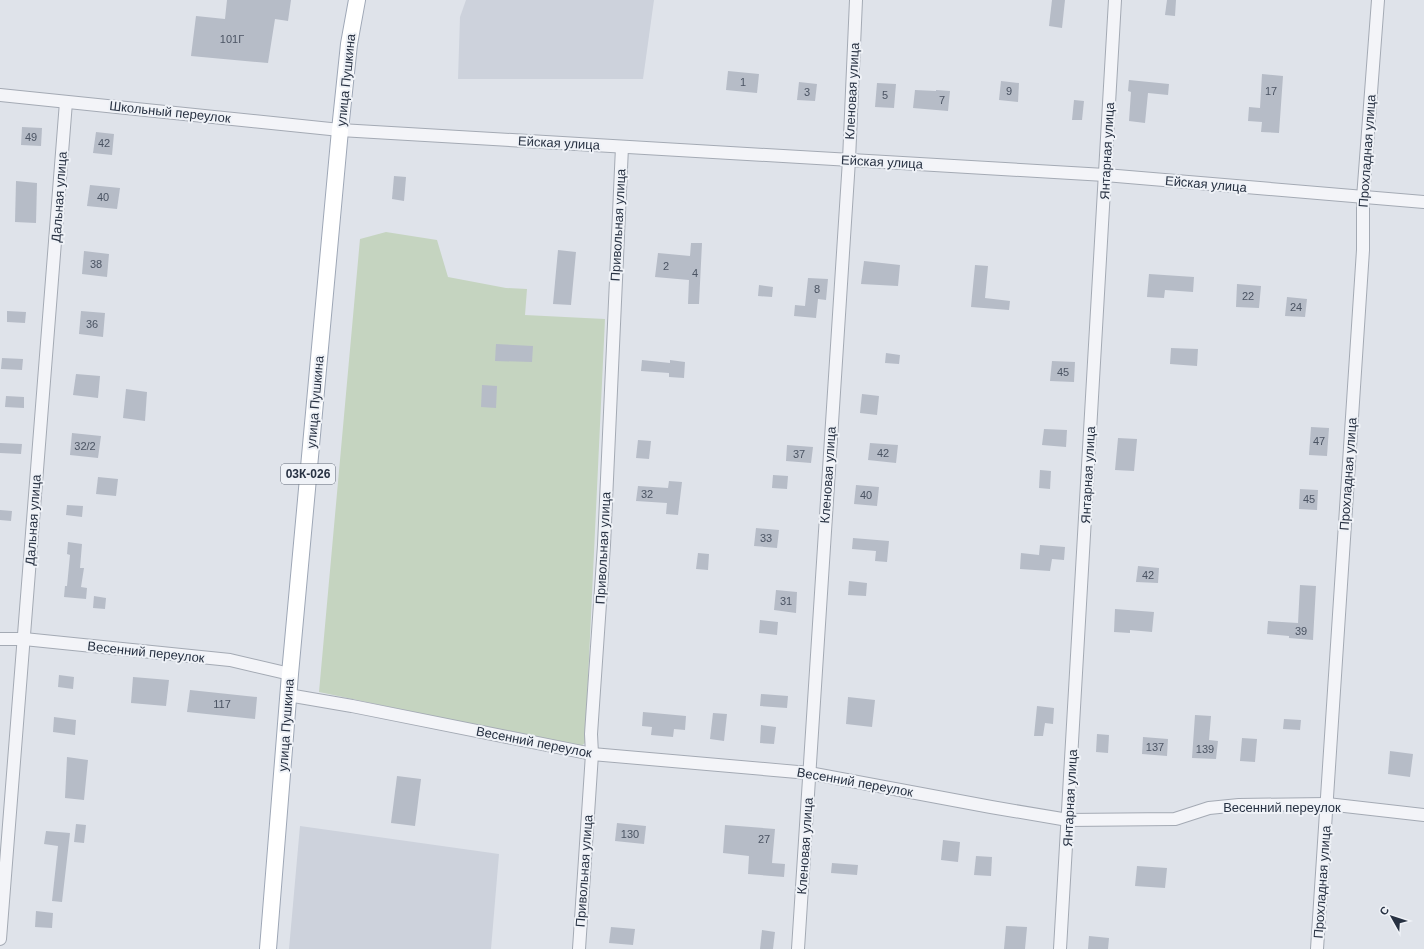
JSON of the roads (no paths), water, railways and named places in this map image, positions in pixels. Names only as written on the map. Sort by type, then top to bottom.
[{"type":"main road","name":"улица Пушкина","points":[[268,949],[288,695],[340,130],[349,44],[357,0]]},
{"type":"street","name":"Кленовая улица","points":[[798,949],[849,160],[856,0]]},
{"type":"street","name":"Янтарная улица","points":[[1060,949],[1115,0]]},
{"type":"street","name":"Прохладная улица","points":[[1317,949],[1363,250],[1363,198],[1378,0]]},
{"type":"street","name":"Школьный переулок","points":[[0,95],[340,130]]},
{"type":"street","name":"Дальная улица","points":[[0,939],[66,102]]},
{"type":"street","name":"Ейская улица","points":[[340,130],[1105,175],[1424,202]]},
{"type":"street","name":"Привольная улица","points":[[578,949],[592,754],[591,734],[604,545],[622,147]]},
{"type":"street","name":"Весенний переулок","points":[[0,639],[24,639],[230,660],[290,674]]},
{"type":"street","name":"Весенний переулок","points":[[288,695],[352,706],[592,754],[809,773],[1068,820],[1175,820],[1209,808],[1239,805],[1327,804],[1424,815]]}]
